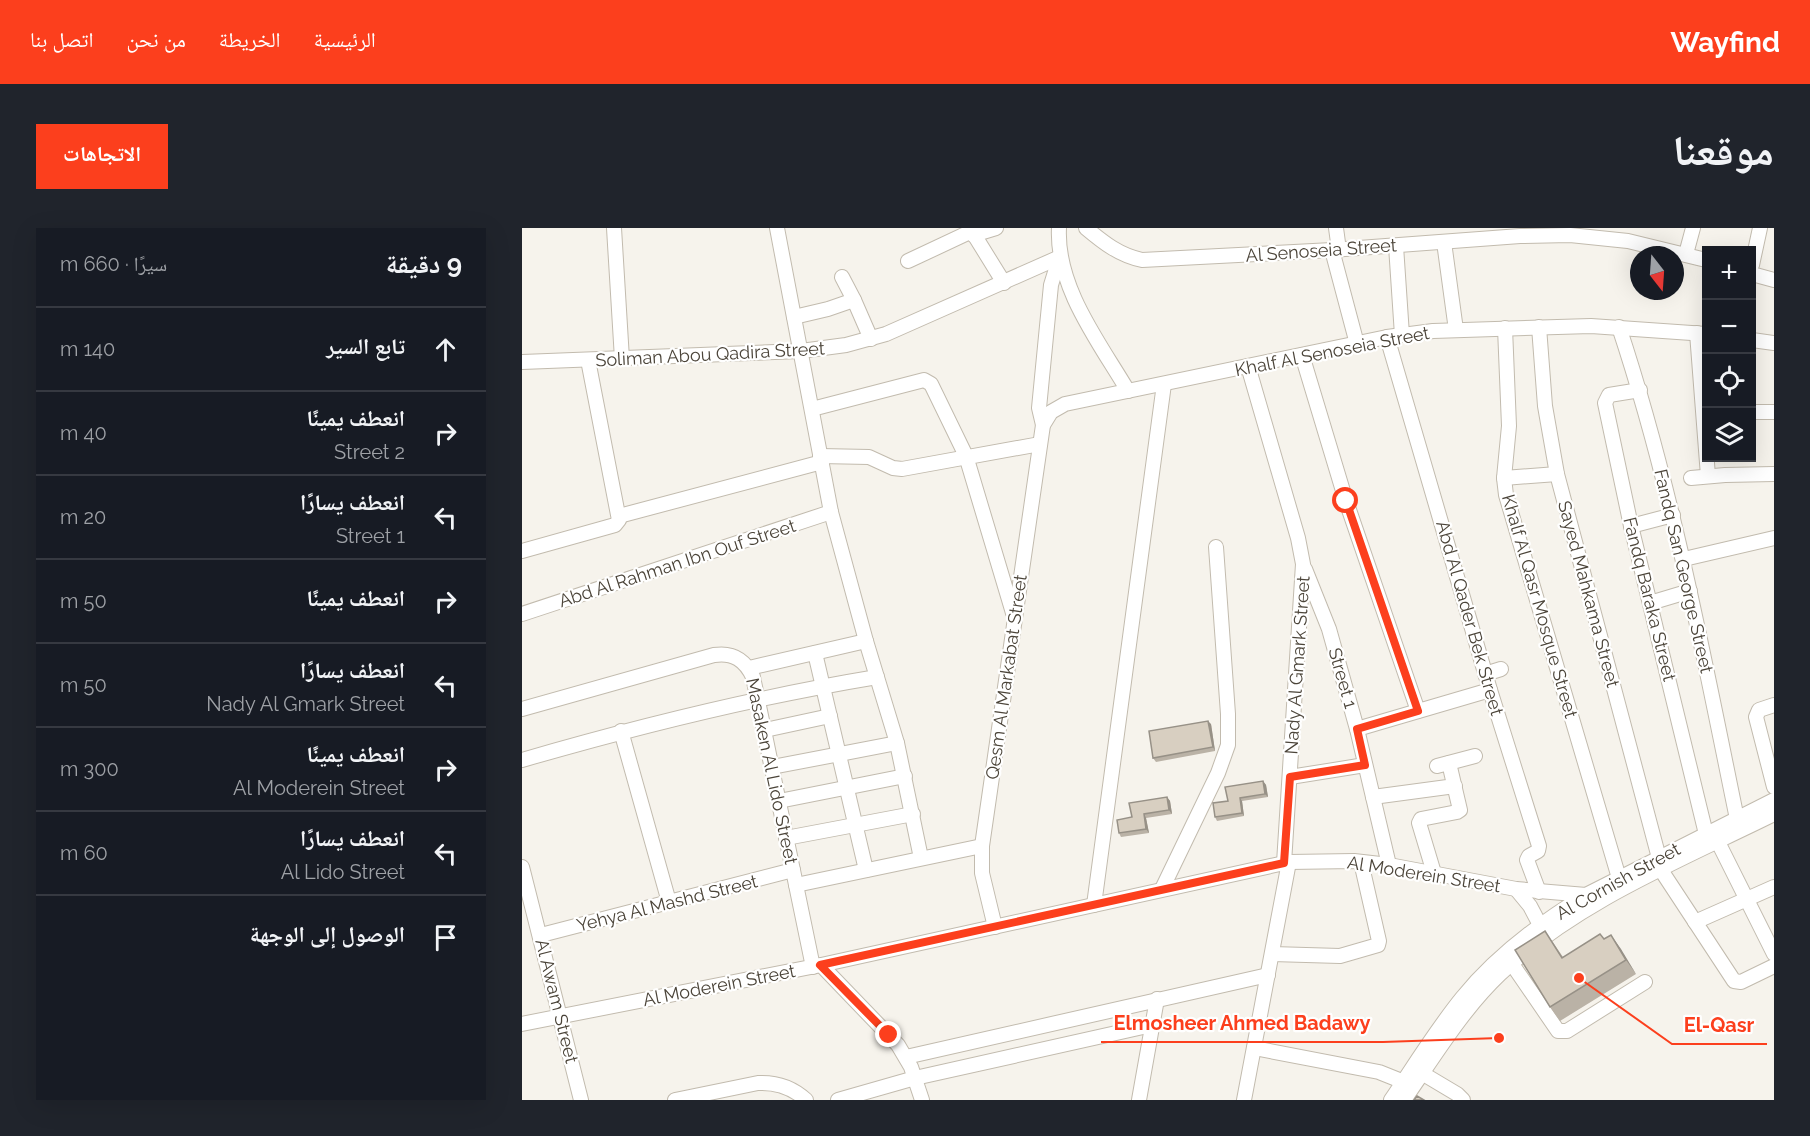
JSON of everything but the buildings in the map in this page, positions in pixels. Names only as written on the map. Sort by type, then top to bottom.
[{"type":"street","points":[[614,228],[622,359]]},
{"type":"street","points":[[777,228],[831,512],[897,743],[921,858]]},
{"type":"street","points":[[908,261],[972,232],[996,228]]},
{"type":"street","points":[[1059,228],[1063,272],[1074,298],[1128,391]]},
{"type":"street","name":"Al Senoseia Street","points":[[1086,228],[1111,249],[1142,260],[1396,246],[1570,231],[1628,241],[1702,259]]},
{"type":"street","points":[[1336,228],[1336,250],[1357,344]]},
{"type":"street","points":[[1686,254],[1693,228]]},
{"type":"street","points":[[1756,246],[1760,228]]},
{"type":"street","points":[[972,232],[1004,283]]},
{"type":"street","points":[[1444,242],[1456,330]]},
{"type":"street","points":[[1396,246],[1402,335]]},
{"type":"street","name":"Soliman Abou Qadira Street","points":[[522,362],[801,351],[836,346],[871,339],[906,326],[1060,257]]},
{"type":"street","name":"Qesm Al Markabat Street","points":[[995,927],[984,879],[982,846],[1043,425],[1039,408],[1051,285],[1060,257]]},
{"type":"street","points":[[1756,275],[1774,280]]},
{"type":"street","points":[[842,278],[871,339]]},
{"type":"street","points":[[794,317],[854,300]]},
{"type":"street","name":"Khalf Al Senoseia Street","points":[[1043,425],[1046,418],[1058,407],[1387,337],[1456,330],[1539,327],[1619,327],[1702,334]]},
{"type":"street","name":"Sayed Mahkama Street","points":[[1539,327],[1545,406],[1557,474],[1660,864],[1734,981],[1741,982],[1774,966]]},
{"type":"street","name":"Fandq San George Street","points":[[1619,327],[1640,390],[1684,559],[1737,819]]},
{"type":"street","name":"Khalf Al Qasr Mosque Street","points":[[1505,328],[1509,426],[1504,478],[1506,495],[1619,878]]},
{"type":"street","name":"Abd Al Qader Bek Street","points":[[1387,337],[1485,674],[1539,846],[1538,851],[1529,856],[1527,860],[1539,892]]},
{"type":"street","points":[[1756,341],[1774,343]]},
{"type":"street","points":[[1703,354],[1705,408]]},
{"type":"street","points":[[1302,355],[1346,501],[1418,711]]},
{"type":"street","points":[[522,550],[615,525],[619,520],[588,360]]},
{"type":"street","name":"Nady Al Gmark Street","points":[[1244,1100],[1287,863],[1303,564],[1298,538],[1248,366]]},
{"type":"street","points":[[812,409],[924,380],[931,384],[966,456],[1015,618]]},
{"type":"street","points":[[1094,905],[1164,384]]},
{"type":"street","name":"Fandq Baraka Street","points":[[1640,390],[1609,395],[1605,400],[1631,526],[1712,838],[1747,899],[1774,954]]},
{"type":"street","points":[[1756,412],[1774,412]]},
{"type":"street","points":[[619,516],[821,459],[869,457],[893,468],[902,469],[1040,444]]},
{"type":"street","points":[[1707,462],[1708,476]]},
{"type":"street","points":[[1504,478],[1557,474]]},
{"type":"street","points":[[1691,478],[1774,474]]},
{"type":"street","name":"Abd Al Rahman Ibn Ouf Street","points":[[522,614],[831,512]]},
{"type":"street","points":[[1631,526],[1673,515]]},
{"type":"street","points":[[1684,559],[1774,538]]},
{"type":"street","points":[[1162,889],[1218,773],[1228,745],[1228,714],[1216,547]]},
{"type":"street","name":"Street 1","points":[[1303,564],[1329,629],[1357,729],[1389,865]]},
{"type":"street","points":[[1650,603],[1690,591]]},
{"type":"street","points":[[749,668],[866,641]]},
{"type":"street","points":[[815,653],[867,870]]},
{"type":"street","name":"Masaken Al Lido Street","points":[[522,709],[714,655],[730,654],[738,657],[749,668],[753,677],[796,885],[817,966]]},
{"type":"street","points":[[1485,674],[1501,669]]},
{"type":"street","points":[[522,760],[621,731],[758,699],[877,677]]},
{"type":"street","points":[[1357,729],[1490,690]]},
{"type":"street","points":[[1774,705],[1759,710],[1756,717],[1774,787]]},
{"type":"street","points":[[765,730],[830,716]]},
{"type":"street","points":[[621,731],[669,902]]},
{"type":"street","points":[[772,767],[897,743]]},
{"type":"street","points":[[1434,873],[1419,823],[1423,819],[1459,811],[1455,786],[1443,764],[1475,756]]},
{"type":"street","points":[[1290,777],[1365,765]]},
{"type":"street","points":[[779,801],[905,776]]},
{"type":"street","points":[[1373,797],[1455,786]]},
{"type":"street","name":"Al Cornish Street","points":[[1712,838],[1737,819],[1774,800]]},
{"type":"street","points":[[786,838],[913,814]]},
{"type":"street","name":"Al Cornish Street","points":[[1391,1100],[1404,1082],[1418,1071],[1470,1008],[1534,944],[1571,918],[1660,864],[1712,838],[1772,820]]},
{"type":"street","points":[[796,885],[982,846]]},
{"type":"street","name":"Al Moderein Street","points":[[522,1024],[817,966],[1287,863],[1333,860],[1389,865],[1516,889],[1586,896]]},
{"type":"street","points":[[1272,954],[1340,956],[1378,945],[1361,862]]},
{"type":"street","name":"Al Cornish Street","points":[[1404,1100],[1418,1071],[1462,998],[1507,952],[1540,925],[1586,896],[1619,878],[1660,864]]},
{"type":"street","name":"Al Awam Street","points":[[522,867],[581,1100]]},
{"type":"street","name":"Yehya Al Mashd Street","points":[[541,935],[793,870]]},
{"type":"street","points":[[1695,922],[1774,887]]},
{"type":"street","name":"Al Moderein Street","points":[[1516,889],[1530,906],[1540,925]]},
{"type":"street","points":[[1512,964],[1558,1031],[1562,1032],[1645,982]]},
{"type":"street","points":[[817,966],[889,1035],[906,1057],[922,1100]]},
{"type":"street","points":[[906,1057],[1268,975]]},
{"type":"street","points":[[1139,1100],[1157,999]]},
{"type":"street","points":[[838,1100],[915,1078],[1152,1025]]},
{"type":"street","points":[[1254,1048],[1378,1072],[1404,1082]]},
{"type":"street","points":[[1418,1071],[1460,1097],[1476,1100]]},
{"type":"street","points":[[675,1100],[709,1097],[758,1083],[770,1082],[794,1090],[806,1100]]},
{"type":"place","name":"El-Qasr","points":[[1579,978]]},
{"type":"place","name":"Elmosheer Ahmed Badawy","points":[[1499,1038]]},
{"type":"route","points":[[889,1035],[820,965],[1284,863],[1290,777],[1365,765],[1357,729],[1418,711],[1346,501]]}]
